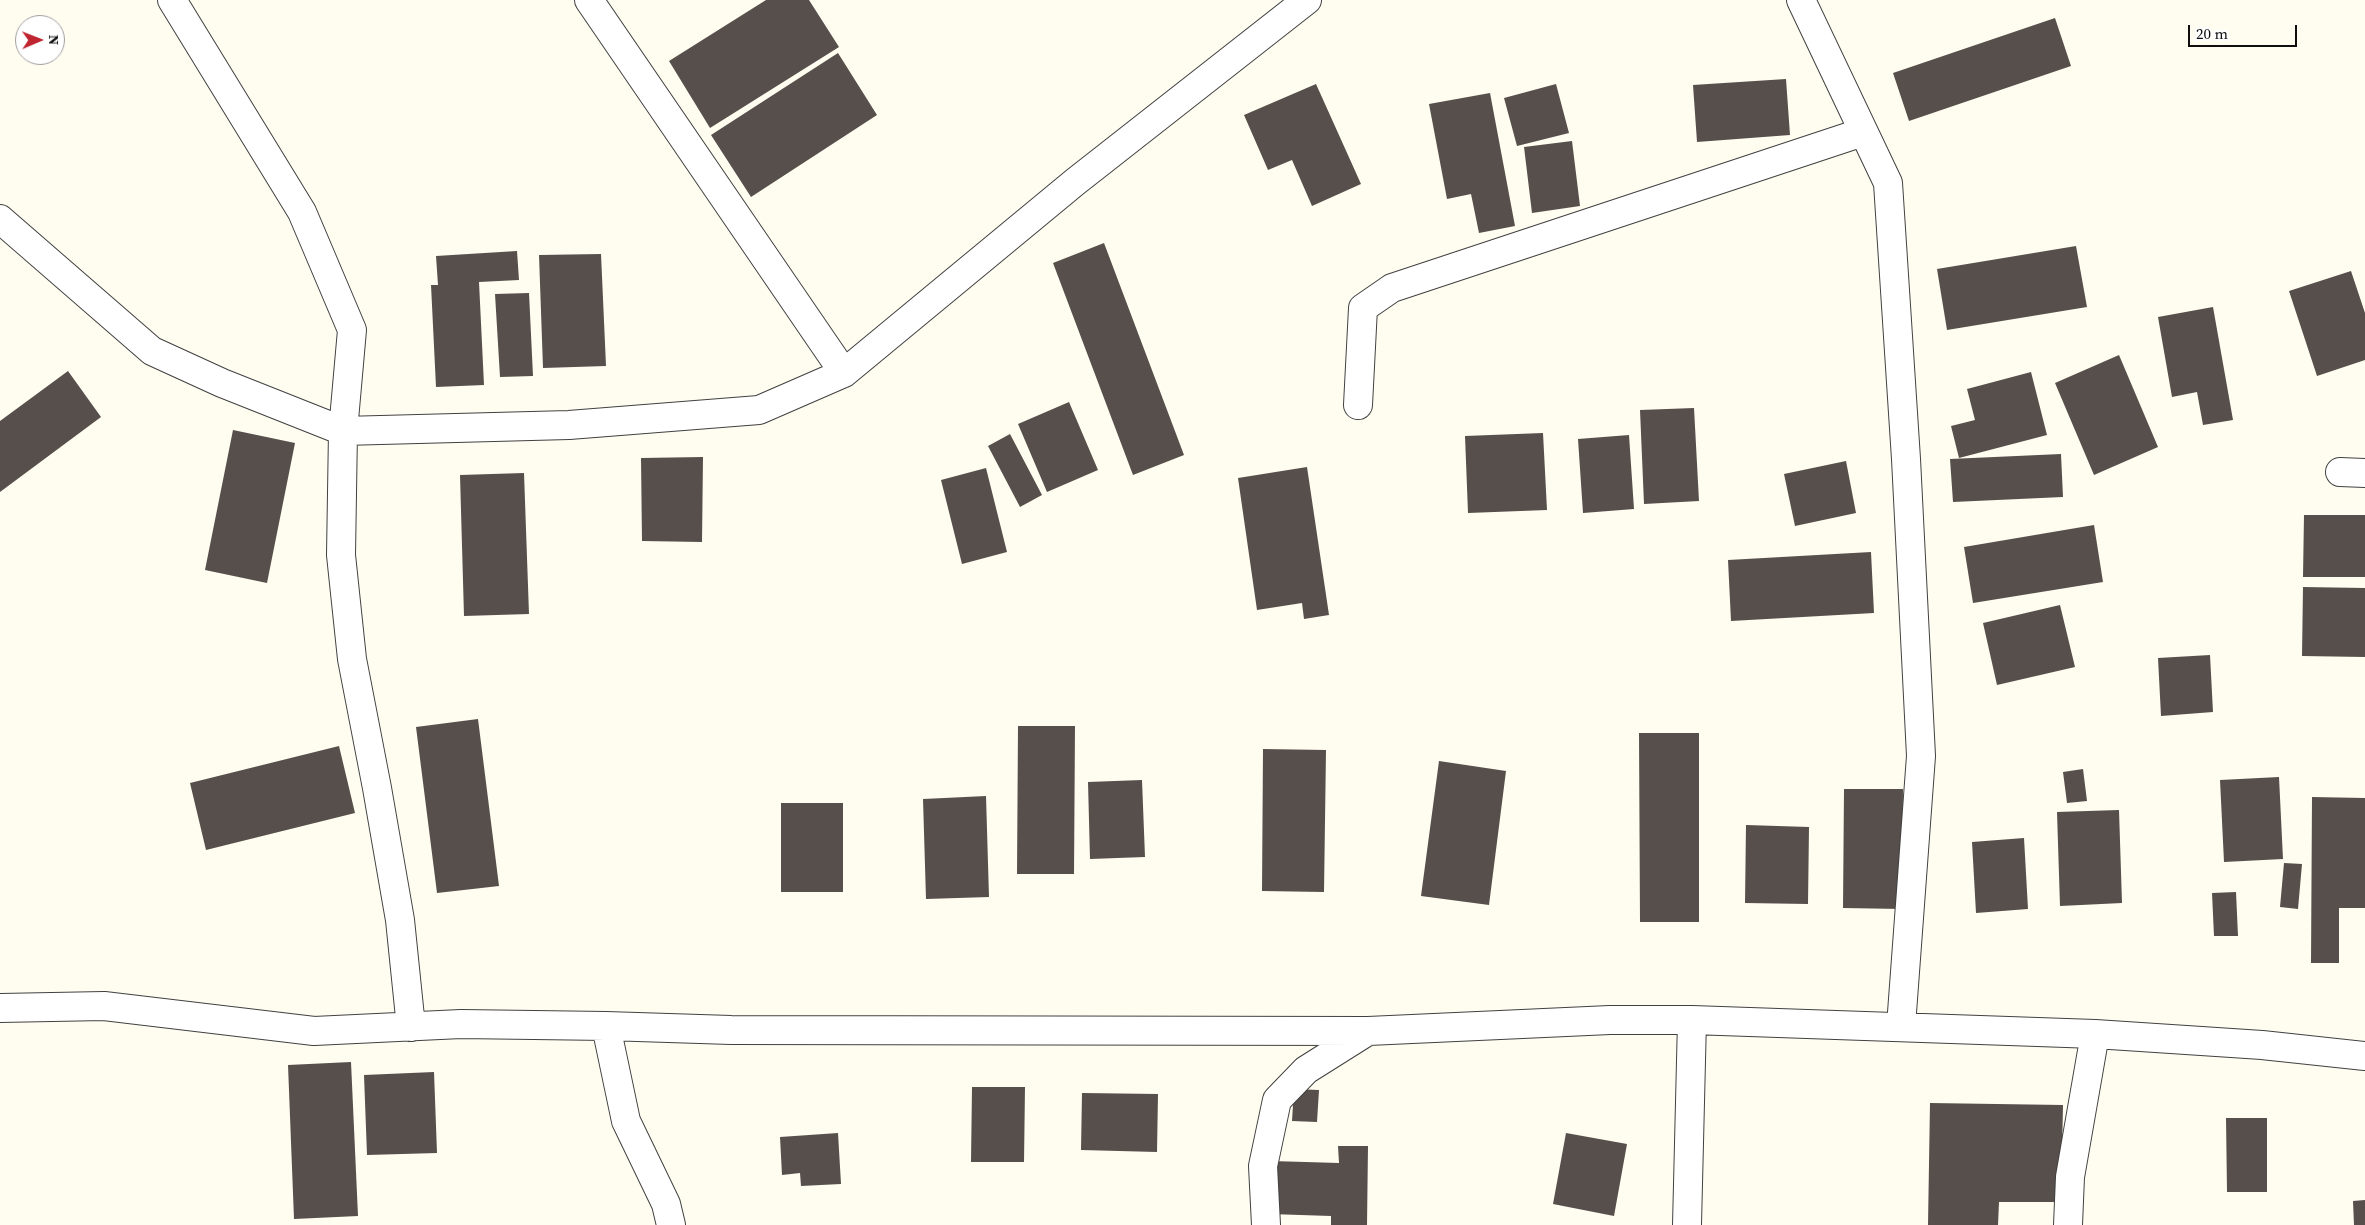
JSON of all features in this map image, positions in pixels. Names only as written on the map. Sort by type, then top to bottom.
[{"type":"street","points":[[172,0],[302,212],[352,330],[343,431],[341,555],[352,659],[400,920],[412,1026]]},
{"type":"street","points":[[589,0],[844,373]]},
{"type":"street","points":[[0,219],[152,351],[222,384],[343,431],[569,426],[759,410],[844,373],[1075,182],[1307,0]]},
{"type":"street","points":[[1801,0],[1888,183],[1906,459],[1921,756],[1901,1026]]},
{"type":"street","points":[[1358,405],[1363,308],[1392,288],[1863,132]]},
{"type":"street","points":[[0,1008],[104,1006],[314,1031],[461,1024],[731,1030],[1368,1031],[1610,1020],[1692,1020],[2095,1034],[2262,1045],[2365,1056]]},
{"type":"street","points":[[1687,1225],[1692,1020]]},
{"type":"street","points":[[606,1026],[626,1121],[666,1204],[671,1225]]},
{"type":"street","points":[[1266,1225],[1263,1166],[1277,1100],[1306,1070],[1368,1031]]},
{"type":"street","points":[[2068,1225],[2070,1177],[2095,1034]]},
{"type":"building","points":[[766,0],[809,0],[839,47],[710,128],[669,61]]},
{"type":"building","points":[[2055,18],[2071,66],[1909,121],[1893,73]]},
{"type":"building","points":[[838,53],[877,115],[751,197],[711,135]]},
{"type":"building","points":[[1786,79],[1790,135],[1697,142],[1693,85]]},
{"type":"building","points":[[1316,84],[1361,184],[1312,206],[1292,160],[1268,170],[1244,115]]},
{"type":"building","points":[[1556,84],[1569,133],[1517,146],[1504,98]]},
{"type":"building","points":[[1490,93],[1515,226],[1479,233],[1471,194],[1447,199],[1429,104]]},
{"type":"building","points":[[1572,141],[1580,206],[1532,213],[1524,147]]},
{"type":"building","points":[[1104,243],[1184,455],[1133,475],[1053,263]]},
{"type":"building","points":[[2076,246],[2087,307],[1947,330],[1937,269]]},
{"type":"building","points":[[517,251],[519,280],[479,282],[484,385],[436,387],[431,285],[438,285],[436,256]]},
{"type":"building","points":[[601,254],[606,366],[543,368],[539,255]]},
{"type":"building","points":[[2351,271],[2365,313],[2365,360],[2317,376],[2289,291]]},
{"type":"building","points":[[529,293],[533,376],[500,377],[495,294]]},
{"type":"building","points":[[2213,307],[2233,420],[2203,425],[2197,392],[2172,397],[2158,317]]},
{"type":"building","points":[[2119,355],[2158,447],[2094,475],[2055,383]]},
{"type":"building","points":[[68,371],[101,417],[0,492],[0,421]]},
{"type":"building","points":[[2031,372],[2047,435],[1959,458],[1951,426],[1975,420],[1967,389]]},
{"type":"building","points":[[1069,402],[1098,470],[1047,492],[1018,424]]},
{"type":"building","points":[[1694,408],[1699,501],[1644,504],[1640,410]]},
{"type":"building","points":[[233,430],[295,443],[267,583],[205,570]]},
{"type":"building","points":[[1543,433],[1547,510],[1468,513],[1465,436]]},
{"type":"building","points":[[1010,434],[1042,495],[1020,507],[988,446]]},
{"type":"building","points":[[1629,435],[1634,509],[1583,513],[1578,439]]},
{"type":"building","points":[[2061,454],[2063,497],[1953,502],[1950,459]]},
{"type":"building","points":[[703,457],[702,542],[642,541],[641,458]]},
{"type":"building","points":[[1846,461],[1856,513],[1795,526],[1784,474]]},
{"type":"building","points":[[1307,467],[1329,615],[1304,619],[1302,603],[1257,610],[1238,478]]},
{"type":"building","points":[[986,468],[1007,552],[962,564],[941,480]]},
{"type":"building","points":[[524,473],[529,614],[464,616],[460,475]]},
{"type":"building","points":[[2304,515],[2365,515],[2365,577],[2303,577]]},
{"type":"building","points":[[2094,525],[2103,582],[1973,603],[1964,547]]},
{"type":"building","points":[[1871,552],[1874,613],[1731,621],[1728,560]]},
{"type":"building","points":[[2303,587],[2365,588],[2365,657],[2302,656]]},
{"type":"building","points":[[2060,605],[2075,667],[1997,685],[1983,623]]},
{"type":"building","points":[[2210,655],[2213,712],[2161,716],[2158,658]]},
{"type":"building","points":[[478,719],[499,886],[437,893],[416,727]]},
{"type":"building","points":[[1018,726],[1075,726],[1074,874],[1017,874]]},
{"type":"building","points":[[1639,733],[1699,733],[1699,922],[1640,922]]},
{"type":"building","points":[[339,746],[355,813],[206,850],[190,783]]},
{"type":"building","points":[[1263,749],[1326,750],[1324,892],[1262,891]]},
{"type":"building","points":[[1439,761],[1506,771],[1489,905],[1421,896]]},
{"type":"building","points":[[2083,769],[2087,801],[2067,803],[2063,772]]},
{"type":"building","points":[[2279,777],[2283,859],[2224,862],[2220,780]]},
{"type":"building","points":[[1142,780],[1145,857],[1090,859],[1088,782]]},
{"type":"building","points":[[1844,789],[1903,789],[1902,909],[1843,908]]},
{"type":"building","points":[[986,796],[989,897],[926,899],[923,799]]},
{"type":"building","points":[[2312,797],[2365,798],[2365,908],[2339,908],[2339,963],[2311,963]]},
{"type":"building","points":[[781,803],[843,803],[843,892],[781,892]]},
{"type":"building","points":[[2119,810],[2122,903],[2060,906],[2057,812]]},
{"type":"building","points":[[1746,825],[1809,827],[1808,904],[1745,903]]},
{"type":"building","points":[[2024,838],[2028,909],[1976,913],[1972,842]]},
{"type":"building","points":[[2284,863],[2302,864],[2298,909],[2280,907]]},
{"type":"building","points":[[2236,892],[2238,936],[2214,936],[2212,893]]},
{"type":"building","points":[[351,1062],[358,1216],[294,1219],[288,1065]]},
{"type":"building","points":[[434,1072],[437,1153],[367,1155],[364,1075]]},
{"type":"building","points":[[972,1087],[1025,1087],[1024,1162],[971,1162]]},
{"type":"building","points":[[1294,1089],[1319,1090],[1317,1122],[1292,1121]]},
{"type":"building","points":[[1082,1093],[1158,1094],[1157,1152],[1081,1150]]},
{"type":"building","points":[[1930,1103],[2063,1105],[2061,1202],[1999,1202],[1998,1225],[1928,1225]]},
{"type":"building","points":[[2226,1118],[2267,1118],[2267,1192],[2227,1192]]},
{"type":"building","points":[[838,1133],[841,1184],[801,1186],[800,1173],[782,1175],[780,1137]]},
{"type":"building","points":[[1566,1133],[1627,1144],[1614,1216],[1553,1204]]},
{"type":"building","points":[[1338,1146],[1368,1146],[1367,1225],[1331,1225],[1331,1216],[1270,1214],[1271,1161],[1339,1163]]},
{"type":"building","points":[[2365,1200],[2365,1225],[2354,1225],[2353,1201]]}]
